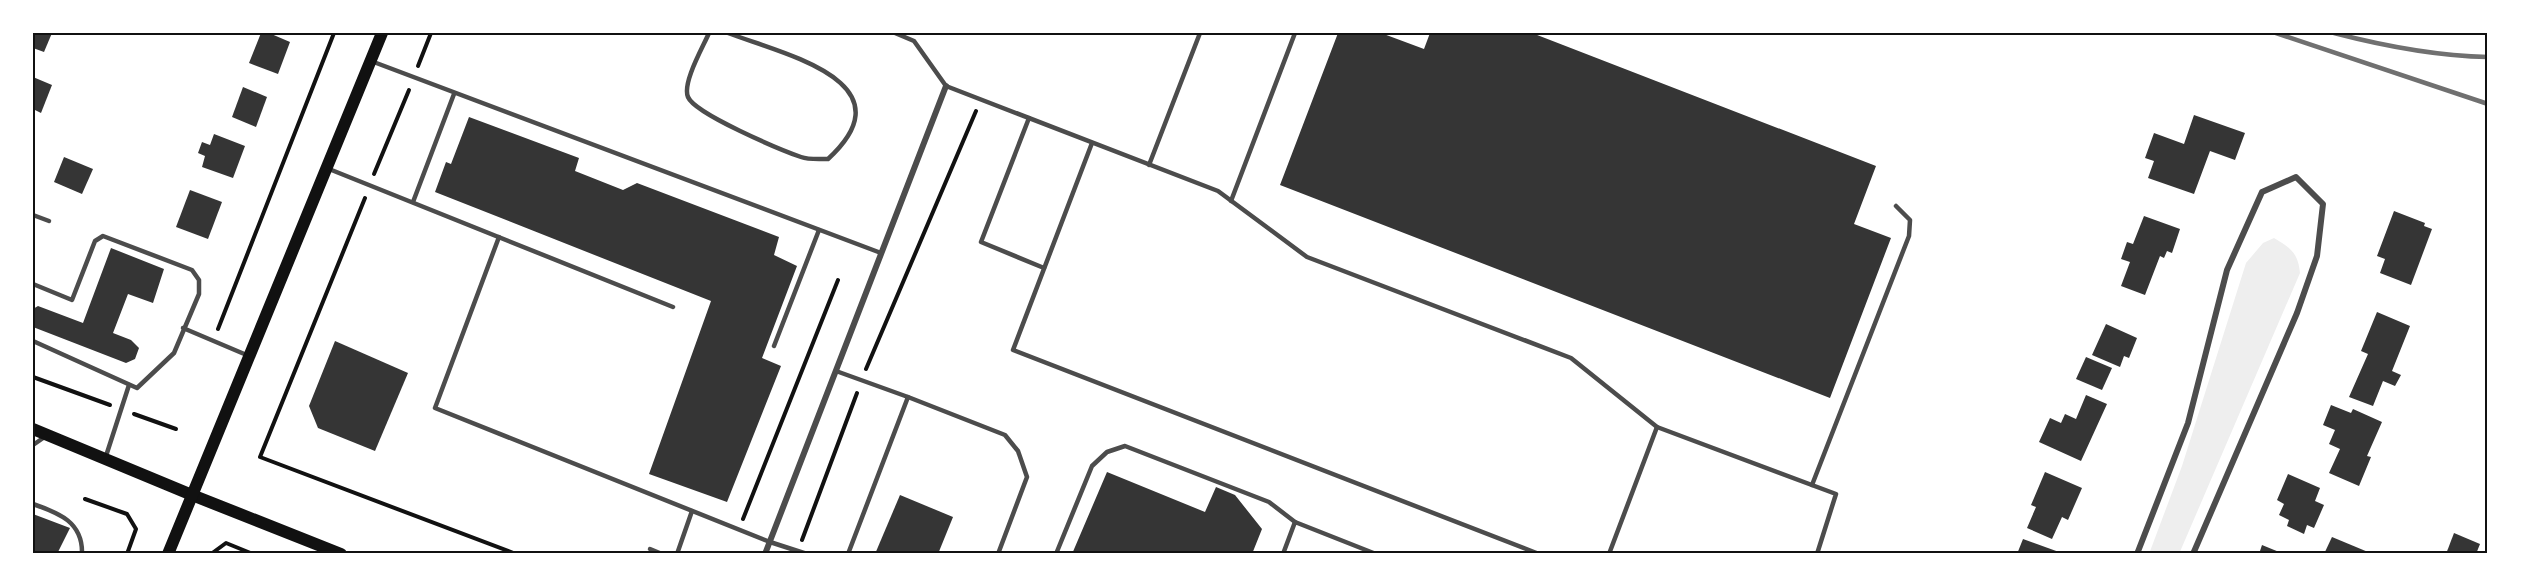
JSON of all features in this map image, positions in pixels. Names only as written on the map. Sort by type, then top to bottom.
[{"type":"main road","points":[[168,554],[382,33]]},
{"type":"main road","points":[[33,429],[341,554]]},
{"type":"street","points":[[765,554],[946,86]]},
{"type":"street","points":[[2137,554],[2188,423],[2227,270],[2262,192],[2296,177],[2323,204],[2317,256],[2298,313],[2193,554]]},
{"type":"lane","points":[[709,33],[687,86],[687,96],[694,105],[710,116],[803,158],[828,159],[843,145],[855,125],[856,105],[846,87],[826,71],[728,33]]},
{"type":"lane","points":[[895,33],[914,41],[946,86],[1218,191],[1306,257],[1572,358],[1657,427],[1836,494],[1817,554]]},
{"type":"lane","points":[[1149,165],[1200,33]]},
{"type":"lane","points":[[1231,201],[1295,33]]},
{"type":"lane","points":[[371,61],[881,253]]},
{"type":"lane","points":[[412,202],[454,94]]},
{"type":"lane","points":[[1029,118],[981,242],[1044,268]]},
{"type":"lane","points":[[1092,142],[1013,350],[1539,554]]},
{"type":"lane","points":[[326,168],[673,307]]},
{"type":"lane","points":[[1812,485],[1909,236],[1910,220],[1896,206]]},
{"type":"lane","points":[[33,215],[49,221]]},
{"type":"lane","points":[[774,346],[819,230]]},
{"type":"lane","points":[[33,284],[72,300],[95,241],[103,236],[192,270],[199,280],[199,294],[174,353],[137,388],[33,341]]},
{"type":"lane","points":[[499,237],[435,408],[739,530],[807,554]]},
{"type":"lane","points":[[183,328],[249,356]]},
{"type":"lane","points":[[836,371],[1005,435],[1018,451],[1027,477],[998,554]]},
{"type":"lane","points":[[105,458],[129,385]]},
{"type":"lane","points":[[848,554],[909,397]]},
{"type":"lane","points":[[1609,554],[1657,427]]},
{"type":"lane","points":[[33,445],[48,435]]},
{"type":"lane","points":[[1056,554],[1092,466],[1107,452],[1125,446],[1269,502],[1295,522],[1376,554]]},
{"type":"lane","points":[[33,504],[67,518],[83,545],[82,554]]},
{"type":"lane","points":[[677,554],[692,511]]},
{"type":"lane","points":[[1283,554],[1295,522]]},
{"type":"lane","points":[[650,549],[662,554]]},
{"type":"path","points":[[214,341],[334,33]]},
{"type":"path","points":[[408,92],[260,457],[516,554]]},
{"type":"path","points":[[798,551],[861,380],[981,99]]},
{"type":"path","points":[[739,530],[838,280]]},
{"type":"path","points":[[33,377],[176,429]]},
{"type":"path","points":[[85,499],[127,514],[136,529],[127,554]]},
{"type":"path","points":[[211,554],[226,543],[253,554]]},
{"type":"shaded area","points":[[2274,238],[2295,255],[2300,273],[2179,554],[2149,554],[2182,466],[2246,263],[2263,243]]},
{"type":"building","points":[[33,33],[52,33],[44,52],[33,48]]},
{"type":"building","points":[[261,33],[269,33],[290,42],[278,74],[249,63]]},
{"type":"building","points":[[1338,33],[1381,33],[1424,49],[1430,33],[1532,33],[1876,166],[1854,224],[1891,238],[1830,398],[1280,185]]},
{"type":"building","points":[[33,77],[52,85],[41,113],[33,109]]},
{"type":"building","points":[[243,87],[267,97],[256,127],[232,117]]},
{"type":"building","points":[[2194,115],[2245,133],[2235,160],[2210,151],[2194,194],[2148,178],[2154,161],[2145,158],[2154,133],[2184,144]]},
{"type":"building","points":[[469,117],[579,158],[575,171],[623,190],[637,183],[779,237],[774,255],[797,266],[762,358],[781,366],[727,502],[649,474],[711,301],[435,192],[446,162],[451,164]]},
{"type":"building","points":[[214,134],[245,146],[233,178],[202,167],[205,156],[198,153],[202,142],[210,145]]},
{"type":"building","points":[[64,157],[93,169],[82,194],[54,182]]},
{"type":"building","points":[[190,190],[222,202],[208,239],[176,227]]},
{"type":"building","points":[[2394,211],[2425,223],[2424,226],[2432,229],[2411,285],[2380,273],[2385,259],[2377,256]]},
{"type":"building","points":[[2144,216],[2180,229],[2172,253],[2167,251],[2164,258],[2160,256],[2145,295],[2121,286],[2130,262],[2121,259],[2127,242],[2133,244]]},
{"type":"building","points":[[111,248],[164,269],[153,303],[128,294],[113,333],[131,340],[139,348],[135,359],[126,363],[33,327],[33,309],[38,306],[83,323]]},
{"type":"building","points":[[2377,312],[2410,326],[2392,371],[2401,375],[2395,386],[2383,381],[2373,406],[2349,397],[2368,354],[2361,351]]},
{"type":"building","points":[[2106,324],[2137,338],[2129,358],[2124,356],[2120,367],[2092,355]]},
{"type":"building","points":[[335,341],[408,373],[375,451],[318,428],[309,406]]},
{"type":"building","points":[[2086,357],[2112,368],[2102,390],[2076,379]]},
{"type":"building","points":[[2086,395],[2107,404],[2081,461],[2039,442],[2050,418],[2061,423],[2065,414],[2076,419]]},
{"type":"building","points":[[2331,405],[2351,413],[2353,409],[2382,422],[2367,456],[2371,457],[2359,486],[2329,473],[2340,449],[2329,444],[2335,430],[2323,425]]},
{"type":"building","points":[[1107,472],[1205,512],[1216,487],[1235,495],[1262,529],[1252,554],[1072,554]]},
{"type":"building","points":[[2045,472],[2082,488],[2068,520],[2062,517],[2052,539],[2027,528],[2036,507],[2031,505]]},
{"type":"building","points":[[2288,474],[2320,488],[2315,501],[2324,505],[2314,528],[2307,525],[2304,534],[2287,526],[2289,520],[2279,515],[2284,504],[2277,500]]},
{"type":"building","points":[[900,495],[953,517],[938,554],[875,554]]},
{"type":"building","points":[[33,514],[70,528],[58,552],[63,554],[33,554]]},
{"type":"building","points":[[2454,533],[2480,544],[2476,554],[2446,554]]},
{"type":"building","points":[[2332,537],[2368,552],[2367,554],[2324,554]]},
{"type":"building","points":[[2023,539],[2059,552],[2058,554],[2017,554]]},
{"type":"building","points":[[2262,545],[2284,554],[2259,554]]},
{"type":"railway","points":[[2276,33],[2488,104]]},
{"type":"railway","points":[[2334,33],[2410,50],[2488,57]]}]
